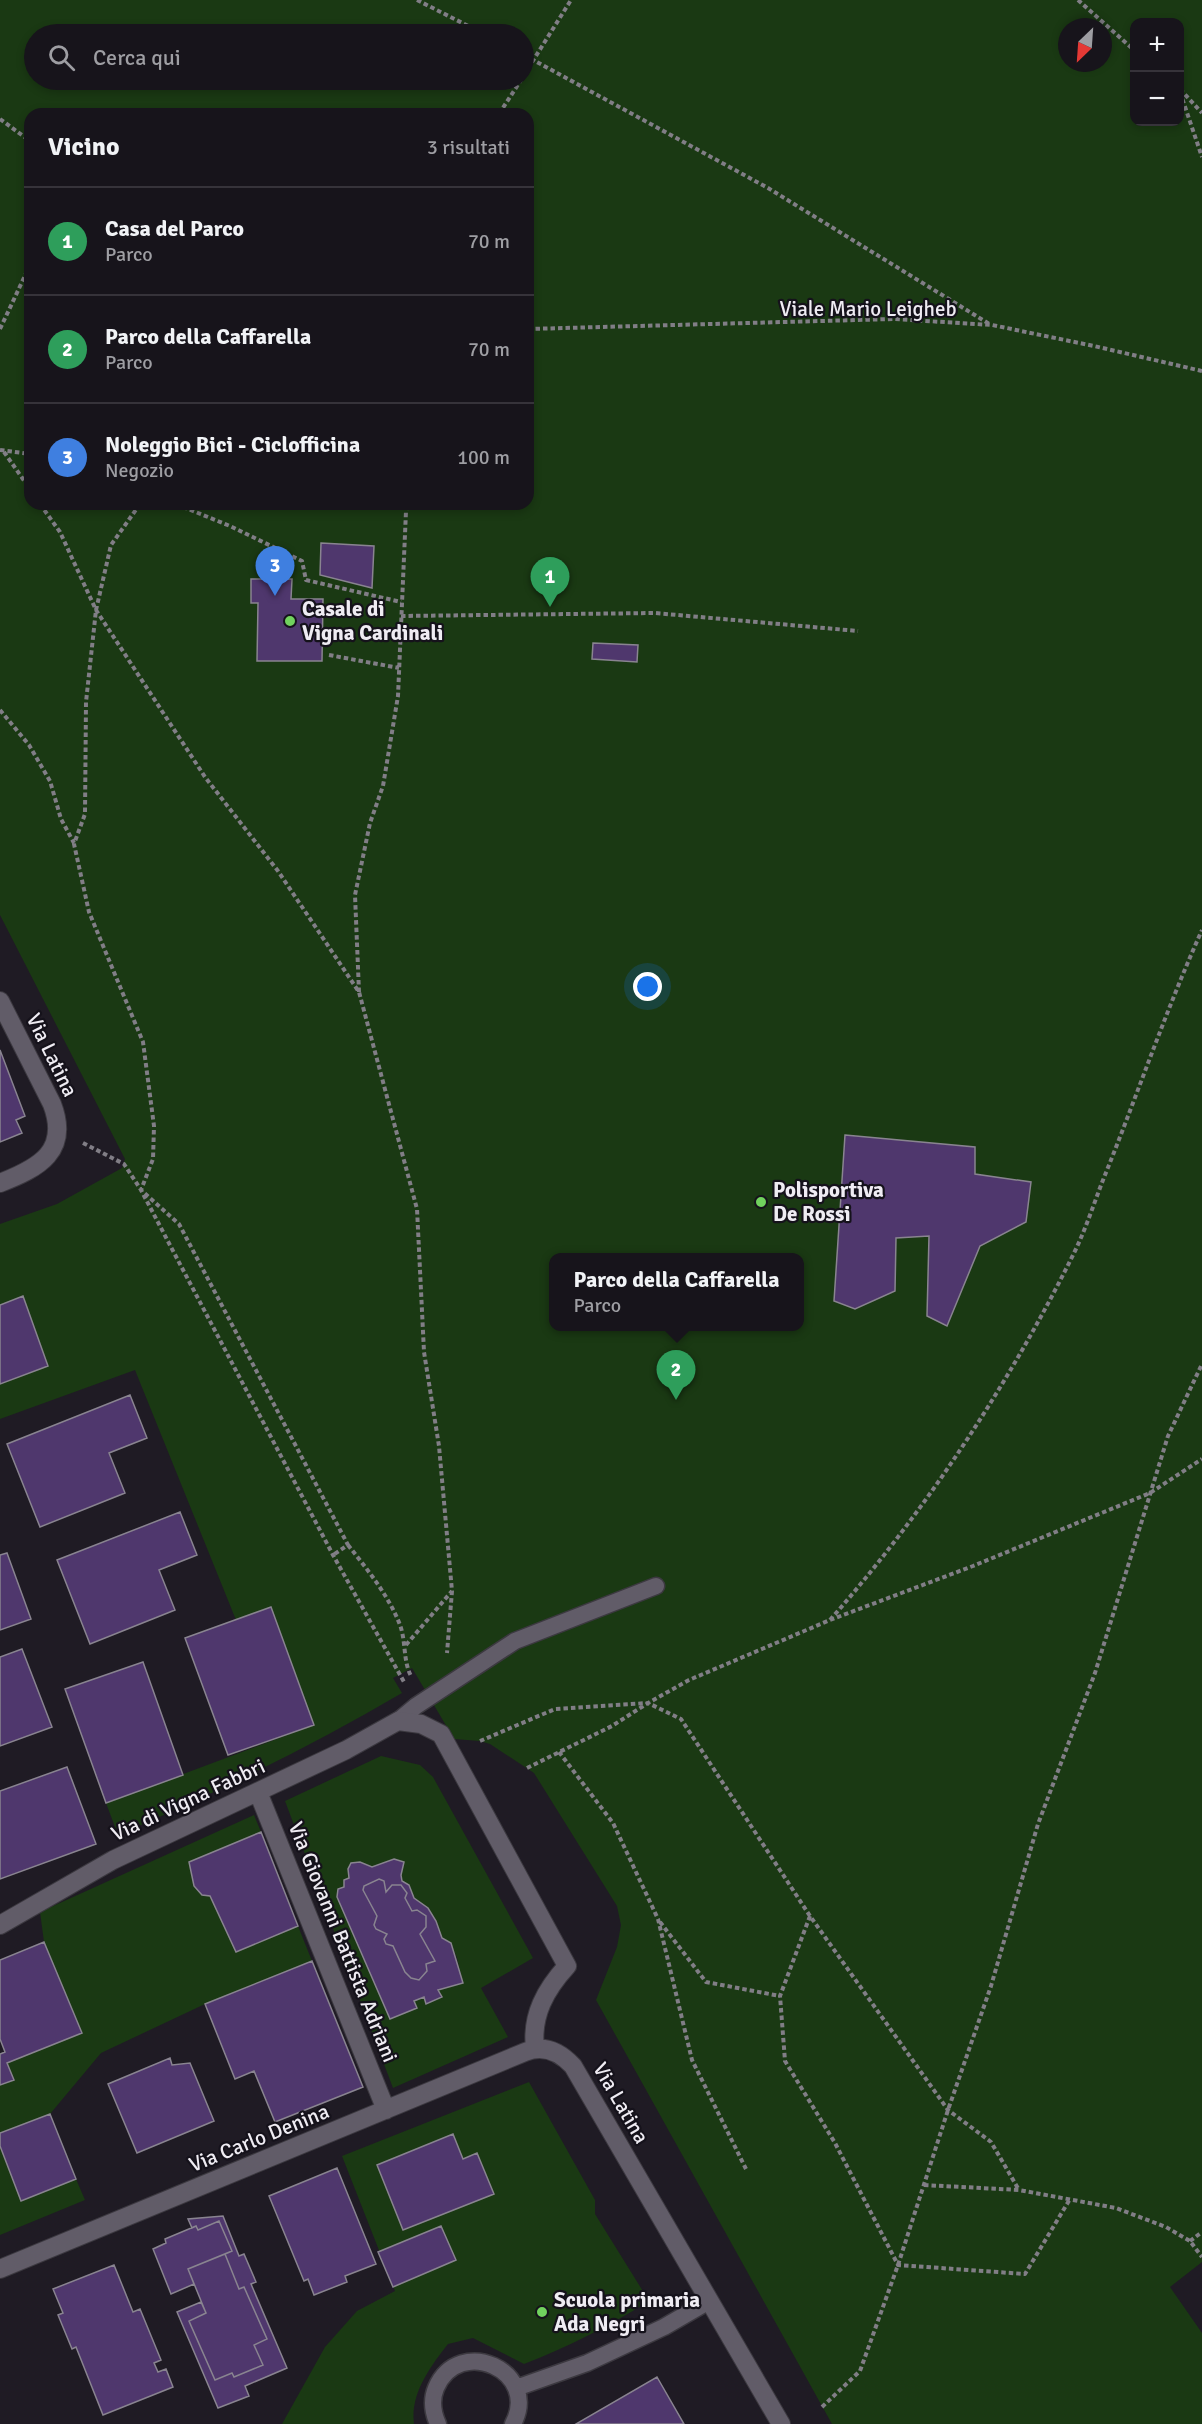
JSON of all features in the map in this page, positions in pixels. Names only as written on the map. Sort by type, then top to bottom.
[{"type":"street","name":"Via Latina","points":[[0,1002],[52,1104],[58,1119],[59,1131]]},
{"type":"street","points":[[0,1183],[35,1169],[50,1153],[59,1131]]},
{"type":"street","points":[[398,1721],[410,1720],[441,1734],[567,1966],[555,1979],[538,2011],[534,2023],[535,2048]]},
{"type":"street","name":"Via di Vigna Fabbri","points":[[0,1925],[113,1860],[345,1750],[398,1721]]},
{"type":"street","name":"Via Giovanni Battista Adriani","points":[[258,1792],[386,2110]]},
{"type":"street","name":"Via Latina","points":[[535,2048],[554,2051],[565,2057],[573,2066],[781,2424]]},
{"type":"street","name":"Via Carlo Denina","points":[[0,2269],[535,2048]]},
{"type":"lane","points":[[398,1721],[514,1641],[656,1586]]},
{"type":"lane","points":[[516,2388],[587,2363],[664,2326],[709,2301]]},
{"type":"lane","points":[[438,2424],[433,2406],[435,2391],[440,2380],[450,2369],[461,2363],[473,2361],[488,2363],[503,2371],[516,2388],[519,2406],[513,2424]]},
{"type":"path","points":[[417,0],[464,24]]},
{"type":"path","points":[[534,58],[571,0]]},
{"type":"path","points":[[1078,0],[1130,46]]},
{"type":"path","points":[[534,61],[768,188],[992,325]]},
{"type":"path","points":[[503,108],[515,90]]},
{"type":"path","points":[[1184,96],[1202,112]]},
{"type":"path","points":[[1184,105],[1202,157]]},
{"type":"path","points":[[0,119],[24,137]]},
{"type":"path","points":[[0,329],[24,278]]},
{"type":"path","name":"Viale Mario Leigheb","points":[[534,329],[894,319],[992,325],[1202,371]]},
{"type":"path","points":[[2,451],[24,453]]},
{"type":"path","points":[[2,451],[24,481]]},
{"type":"path","points":[[44,510],[60,532],[96,610],[205,777],[278,871],[359,993]]},
{"type":"path","points":[[74,844],[85,814],[86,702],[96,610],[111,545],[136,510]]},
{"type":"path","points":[[191,510],[230,526],[302,561],[306,580],[401,602]]},
{"type":"path","points":[[406,510],[398,696],[383,786],[370,823],[355,895],[359,993],[417,1209],[424,1352],[439,1446],[452,1591],[445,1687]]},
{"type":"path","points":[[401,616],[655,613],[858,631]]},
{"type":"path","points":[[329,655],[399,668]]},
{"type":"path","points":[[0,710],[29,745],[50,781],[61,819],[74,844],[89,912],[143,1042],[154,1126],[153,1159],[141,1190]]},
{"type":"path","points":[[830,1620],[874,1569],[994,1399],[1070,1259],[1143,1079],[1178,984],[1202,930]]},
{"type":"path","points":[[59,1131],[124,1164],[141,1190],[333,1555],[399,1674]]},
{"type":"path","points":[[141,1190],[179,1224],[348,1545],[366,1567],[400,1624],[406,1646],[408,1670]]},
{"type":"path","points":[[822,2407],[860,2371],[898,2265],[991,1986],[1038,1824],[1095,1673],[1168,1436],[1202,1364]]},
{"type":"path","points":[[527,1768],[612,1726],[689,1680],[830,1620],[973,1566],[1150,1493],[1202,1461]]},
{"type":"path","points":[[333,1555],[348,1545]]},
{"type":"path","points":[[406,1646],[452,1591]]},
{"type":"path","points":[[480,1741],[555,1709],[648,1703],[681,1719],[810,1916],[948,2110],[991,2142],[1018,2190]]},
{"type":"path","points":[[559,1752],[613,1823],[657,1919],[692,2060],[746,2169]]},
{"type":"path","points":[[810,1916],[780,1996],[785,2061],[835,2143],[898,2265]]},
{"type":"path","points":[[657,1919],[706,1982],[780,1996]]},
{"type":"path","points":[[924,2185],[1018,2190],[1116,2208],[1166,2227],[1190,2241],[1202,2257]]},
{"type":"path","points":[[898,2265],[1025,2274],[1070,2199]]},
{"type":"path","points":[[1190,2241],[1202,2232]]},
{"type":"green space","points":[[0,0],[1202,0],[1202,2262],[1170,2287],[1202,2333],[1202,2424],[832,2424],[596,2000],[617,1947],[621,1925],[617,1906],[534,1773],[490,1744],[454,1739],[412,1668],[393,1678],[402,1693],[367,1713],[262,1769],[118,1835],[106,1803],[314,1725],[271,1607],[236,1620],[135,1370],[0,1419],[0,1224],[57,1204],[122,1168],[125,1159],[0,915]]},
{"type":"green space","points":[[381,1756],[420,1765],[433,1777],[533,1958],[481,1988],[508,2037],[393,2088],[285,1801]],"holes":[[[394,1859],[404,1862],[402,1881],[409,1885],[414,1898],[428,1908],[436,1920],[442,1938],[451,1943],[463,1983],[438,1990],[441,1997],[427,2004],[424,1997],[414,2001],[417,2008],[337,1897],[338,1889],[344,1887],[344,1880],[349,1878],[348,1869],[351,1863],[360,1862],[372,1867]]]},
{"type":"green space","points":[[254,1815],[261,1832],[189,1862],[194,1886],[202,1894],[210,1896],[236,1952],[298,1926],[312,1961],[205,2004],[101,2053],[50,2114],[0,2133],[0,2085],[14,2079],[7,2063],[82,2033],[44,1942],[40,1912]]},
{"type":"green space","points":[[529,2082],[595,2200],[595,2214],[649,2301],[588,2336],[524,2364],[473,2338],[448,2344],[428,2372],[418,2392],[414,2424],[282,2424],[325,2347],[357,2311],[395,2291],[342,2156]]},
{"type":"green space","points":[[0,2146],[21,2200],[76,2179],[85,2200],[0,2235]]},
{"type":"building","points":[[321,543],[374,546],[372,588],[320,575]]},
{"type":"building","name":"Casale di Vigna Cardinali","points":[[251,579],[292,579],[291,599],[323,599],[322,661],[257,661],[258,603],[251,603]]},
{"type":"building","points":[[593,643],[638,645],[637,662],[592,659]]},
{"type":"building","points":[[0,1050],[25,1116],[16,1120],[22,1133],[0,1142]]},
{"type":"building","points":[[845,1135],[975,1147],[975,1174],[1031,1182],[1026,1222],[980,1246],[947,1326],[927,1316],[929,1236],[896,1238],[895,1291],[855,1309],[834,1301]]},
{"type":"building","points":[[23,1296],[48,1366],[0,1384],[0,1305]]},
{"type":"building","points":[[130,1395],[147,1438],[109,1453],[125,1493],[40,1527],[7,1444]]},
{"type":"building","points":[[180,1512],[197,1555],[159,1570],[175,1610],[90,1644],[57,1560]]},
{"type":"building","points":[[7,1553],[31,1619],[0,1630],[0,1555]]},
{"type":"building","points":[[271,1607],[314,1725],[228,1755],[185,1638]]},
{"type":"building","points":[[22,1649],[52,1727],[0,1746],[0,1657]]},
{"type":"building","points":[[143,1662],[183,1775],[106,1803],[65,1689]]},
{"type":"building","points":[[67,1767],[96,1844],[0,1879],[0,1791]]},
{"type":"building","points":[[261,1832],[298,1926],[236,1952],[210,1896],[202,1895],[194,1886],[189,1862]]},
{"type":"building","points":[[394,1859],[404,1862],[402,1881],[409,1885],[414,1898],[428,1908],[442,1938],[451,1943],[463,1983],[438,1990],[442,1997],[426,2004],[424,1997],[414,2001],[417,2008],[390,2019],[337,1897],[338,1889],[344,1887],[344,1880],[349,1878],[348,1869],[351,1863],[360,1862],[372,1867]]},
{"type":"building","points":[[379,1879],[384,1881],[386,1892],[392,1885],[401,1885],[407,1893],[405,1898],[412,1911],[417,1910],[426,1916],[426,1927],[420,1934],[435,1961],[426,1964],[427,1971],[419,1980],[411,1978],[405,1972],[393,1946],[386,1944],[384,1939],[387,1934],[376,1929],[374,1925],[377,1916],[363,1890],[364,1886]]},
{"type":"building","points":[[44,1942],[82,2033],[7,2063],[14,2080],[0,2085],[0,2054],[5,2052],[0,2039],[0,1960]]},
{"type":"building","points":[[312,1961],[363,2087],[275,2122],[254,2071],[235,2079],[205,2004]]},
{"type":"building","points":[[170,2058],[172,2065],[190,2063],[214,2121],[137,2153],[108,2084]]},
{"type":"building","points":[[50,2114],[76,2179],[21,2201],[0,2146],[0,2133]]},
{"type":"building","points":[[453,2134],[463,2159],[477,2153],[494,2194],[403,2230],[377,2165]]},
{"type":"building","points":[[337,2168],[376,2264],[345,2276],[347,2282],[314,2295],[308,2279],[304,2281],[269,2196]]},
{"type":"building","points":[[223,2216],[239,2256],[244,2254],[256,2282],[251,2284],[287,2368],[245,2386],[249,2396],[218,2408],[177,2312],[201,2302],[206,2313],[189,2321],[215,2380],[232,2373],[234,2377],[263,2365],[254,2345],[267,2339],[244,2287],[239,2289],[225,2254],[232,2251],[219,2221],[198,2230],[196,2226],[192,2228],[188,2219]]},
{"type":"building","points":[[219,2221],[232,2251],[188,2269],[194,2284],[171,2294],[153,2249],[166,2243],[165,2239],[196,2226],[198,2230]]},
{"type":"building","points":[[441,2226],[456,2260],[393,2287],[378,2252]]},
{"type":"building","points":[[225,2254],[239,2289],[244,2287],[267,2339],[254,2345],[263,2365],[234,2377],[232,2373],[215,2380],[189,2321],[206,2313],[188,2269]]},
{"type":"building","points":[[114,2265],[133,2312],[140,2309],[161,2360],[154,2363],[158,2372],[166,2369],[173,2387],[103,2415],[76,2347],[72,2349],[58,2315],[63,2313],[53,2289]]},
{"type":"building","points":[[657,2377],[684,2424],[576,2424]]},
{"type":"place","name":"Noleggio Bici - Ciclofficina","points":[[275,596]]},
{"type":"place","name":"Casa del Parco","points":[[550,607]]},
{"type":"place","name":"Casale di Vigna Cardinali","points":[[290,621]]},
{"type":"place","name":"Polisportiva De Rossi","points":[[761,1202]]},
{"type":"place","name":"Parco della Caffarella","points":[[676,1400]]},
{"type":"place","name":"Scuola primaria Ada Negri","points":[[542,2312]]}]
